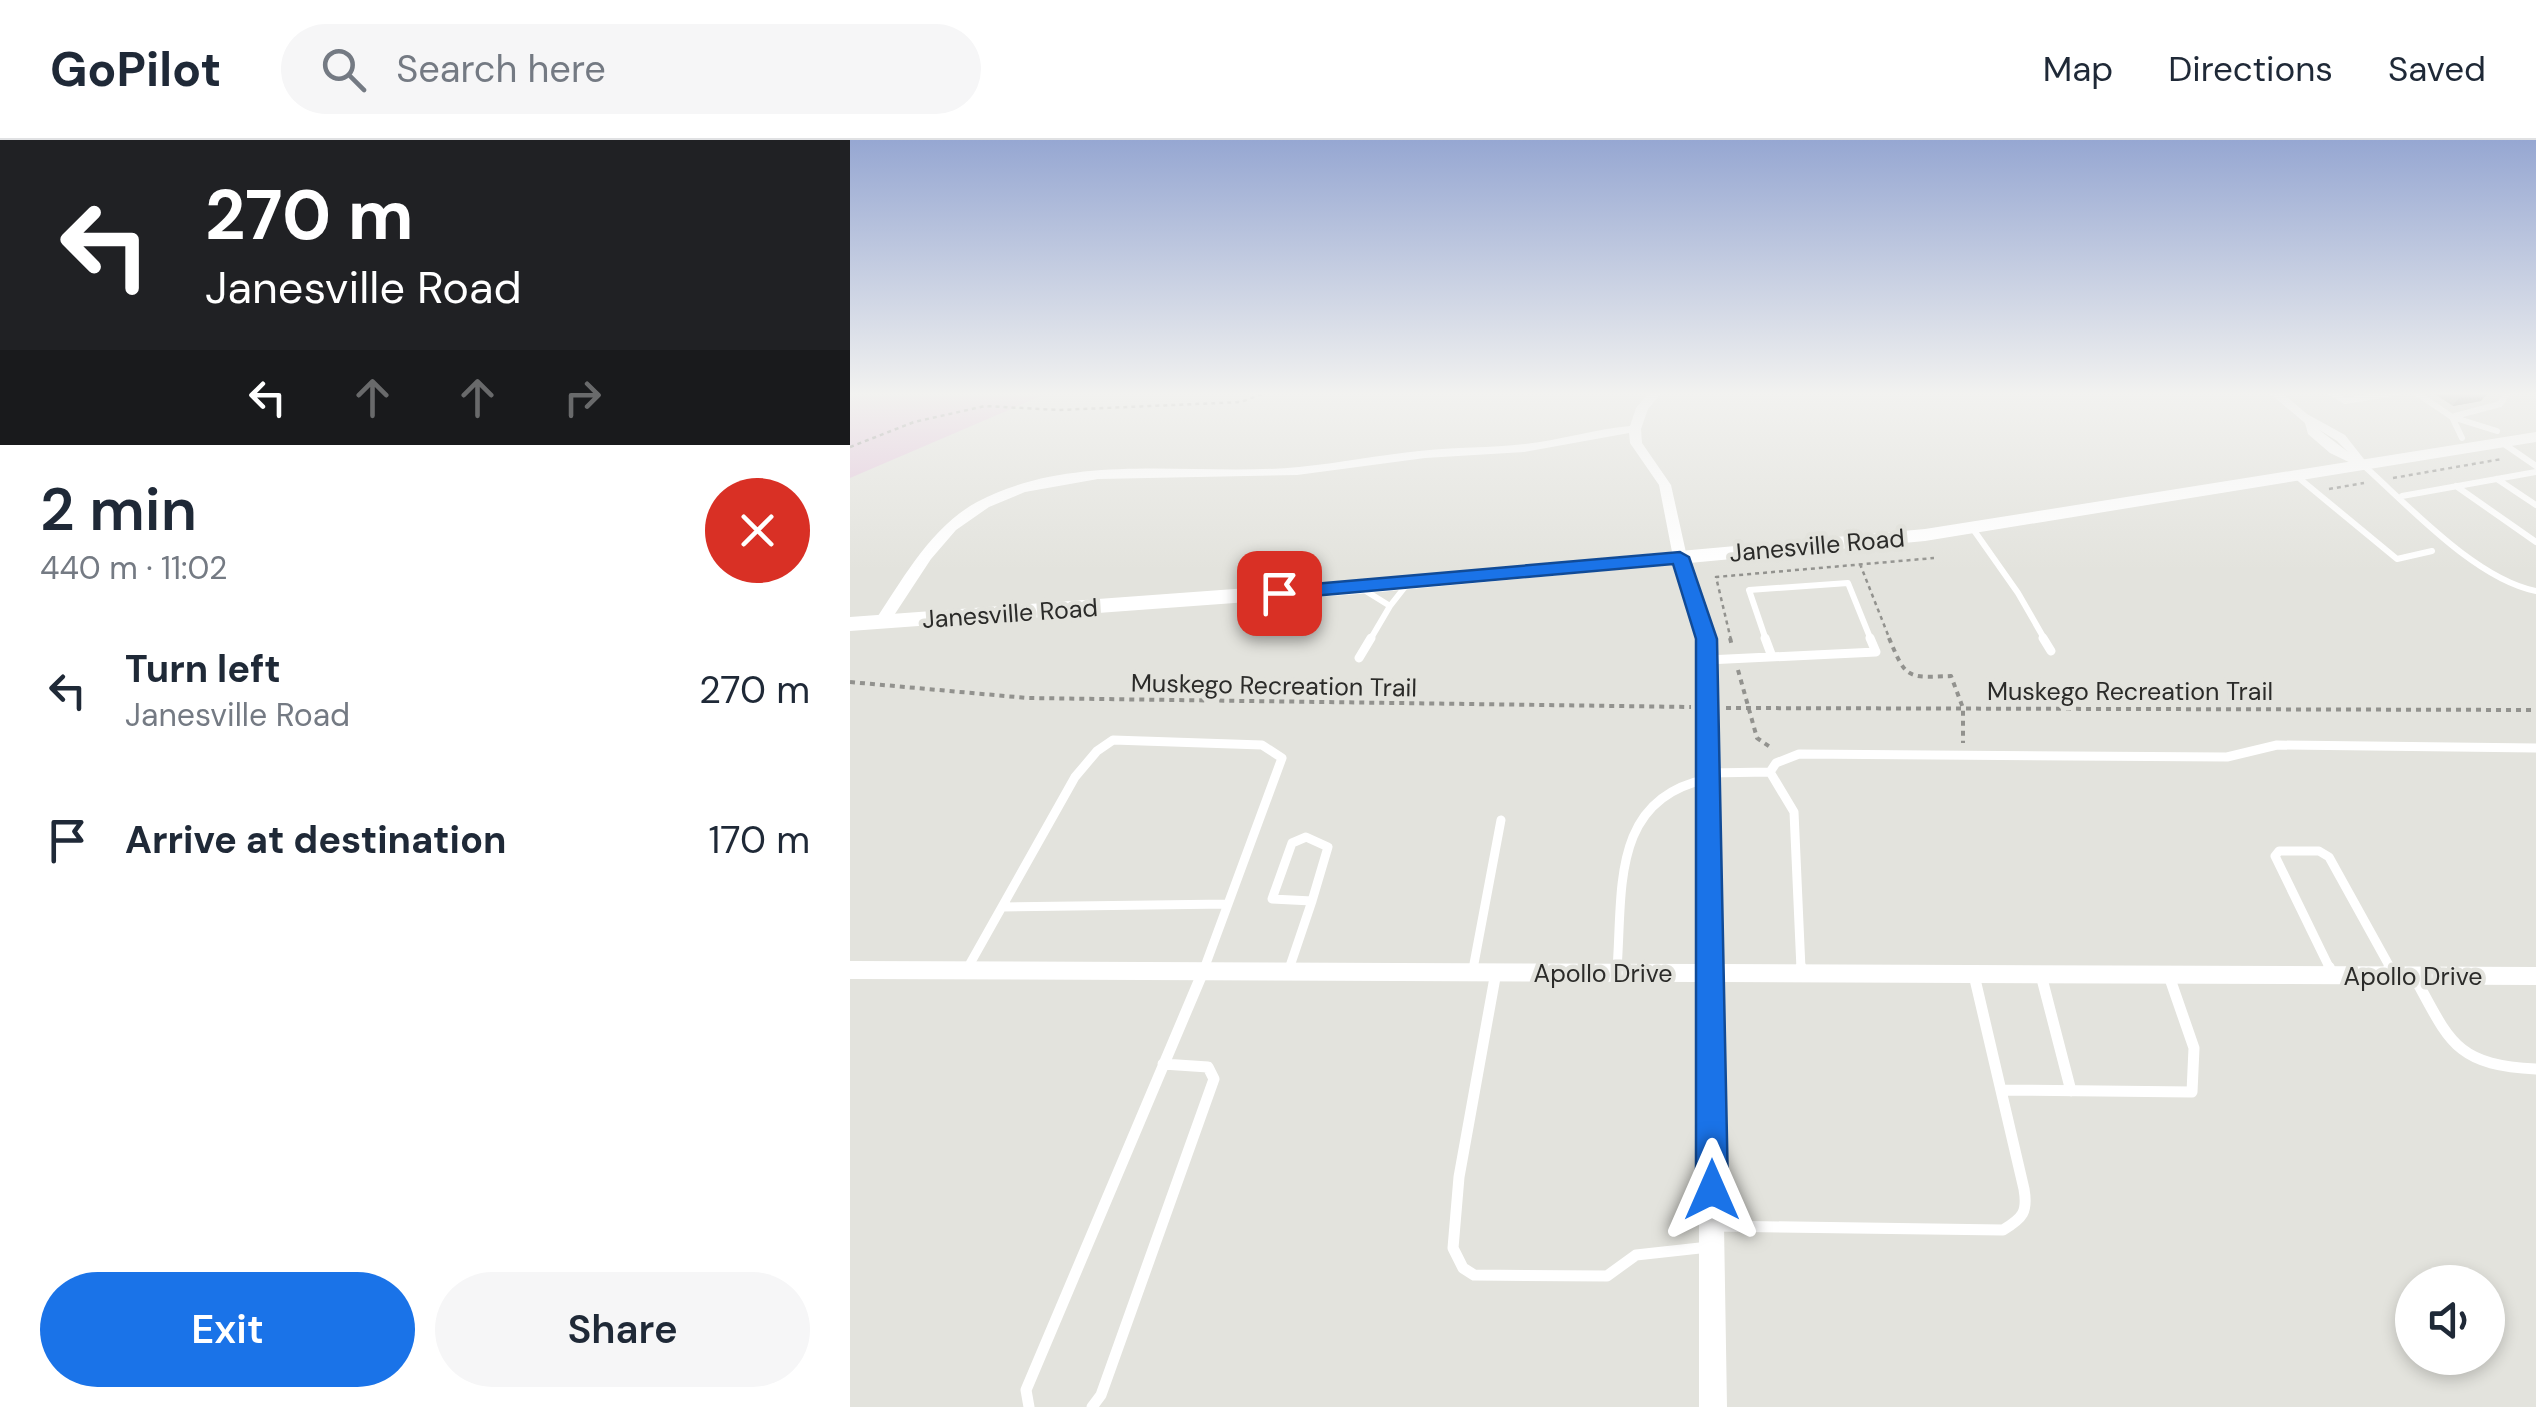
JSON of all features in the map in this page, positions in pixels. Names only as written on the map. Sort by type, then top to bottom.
[{"type":"main road","name":"Janesville Road","points":[[2360,463],[2381,451]]},
{"type":"main road","name":"Janesville Road","points":[[850,624],[1358,587],[1972,529],[2360,463],[2389,463],[2440,451]]},
{"type":"street","points":[[882,622],[919,563],[948,527],[988,502],[1043,482],[1093,474],[1288,472],[1469,451]]},
{"type":"street","points":[[1640,451],[1665,485],[1680,557],[1706,639],[1708,660],[1713,1407]]},
{"type":"street","points":[[2336,451],[2360,463]]},
{"type":"street","name":"Apollo Drive","points":[[850,970],[2536,976]]},
{"type":"lane","points":[[2516,451],[2536,469]]},
{"type":"lane","points":[[2360,463],[2402,496],[2418,515],[2501,579],[2524,592],[2536,591]]},
{"type":"lane","points":[[2402,496],[2536,469]]},
{"type":"lane","points":[[2294,474],[2397,559],[2432,551]]},
{"type":"lane","points":[[2497,479],[2536,505]]},
{"type":"lane","points":[[2456,486],[2536,542]]},
{"type":"lane","points":[[1972,529],[2018,593],[2051,651]]},
{"type":"lane","points":[[1359,658],[1410,580]]},
{"type":"lane","points":[[1708,660],[1876,652],[1848,583],[1749,590],[1771,654]]},
{"type":"lane","points":[[1358,587],[1390,606]]},
{"type":"lane","points":[[967,969],[1075,777],[1097,750],[1112,740],[1262,745],[1282,758],[1203,971],[1026,1390],[1029,1407]]},
{"type":"lane","points":[[1770,772],[1776,763],[1800,754],[2226,756],[2276,744],[2536,748]]},
{"type":"lane","points":[[1616,973],[1630,842],[1638,820],[1667,792],[1685,782],[1708,776],[1770,772]]},
{"type":"lane","points":[[1770,772],[1794,812],[1801,974]]},
{"type":"lane","points":[[1473,972],[1501,820]]},
{"type":"lane","points":[[1288,972],[1313,901],[1328,847],[1323,841],[1304,837],[1292,843],[1272,899],[1313,901]]},
{"type":"lane","points":[[2334,976],[2275,856],[2279,851],[2319,851],[2329,856],[2404,976],[2454,1046],[2472,1060],[2496,1068],[2536,1069]]},
{"type":"lane","points":[[1002,907],[1228,904]]},
{"type":"lane","points":[[1496,972],[1459,1177],[1453,1248],[1463,1268],[1474,1275],[1607,1276],[1636,1255],[1712,1236],[2003,1230],[2021,1219],[2027,1209],[1974,975]]},
{"type":"lane","points":[[2041,975],[2072,1091]]},
{"type":"lane","points":[[2001,1090],[2192,1092],[2198,1071],[2197,1053],[2168,975]]},
{"type":"lane","points":[[1092,1407],[1101,1395],[1214,1079],[1208,1067],[1163,1064]]},
{"type":"path","points":[[2315,492],[2521,456]]},
{"type":"path","points":[[1860,564],[1902,669],[1914,678],[1952,676],[1962,716]]},
{"type":"path","name":"Muskego Recreation Trail","points":[[850,682],[1027,698],[1698,707]]},
{"type":"path","name":"Muskego Recreation Trail","points":[[1723,708],[2536,710]]},
{"type":"path","points":[[1748,708],[1756,738],[1790,758]]},
{"type":"shaded area","points":[[850,451],[913,451],[850,478]]},
{"type":"route","points":[[1279,593],[1680,557],[1706,639],[1708,676],[1712,1190]]}]
